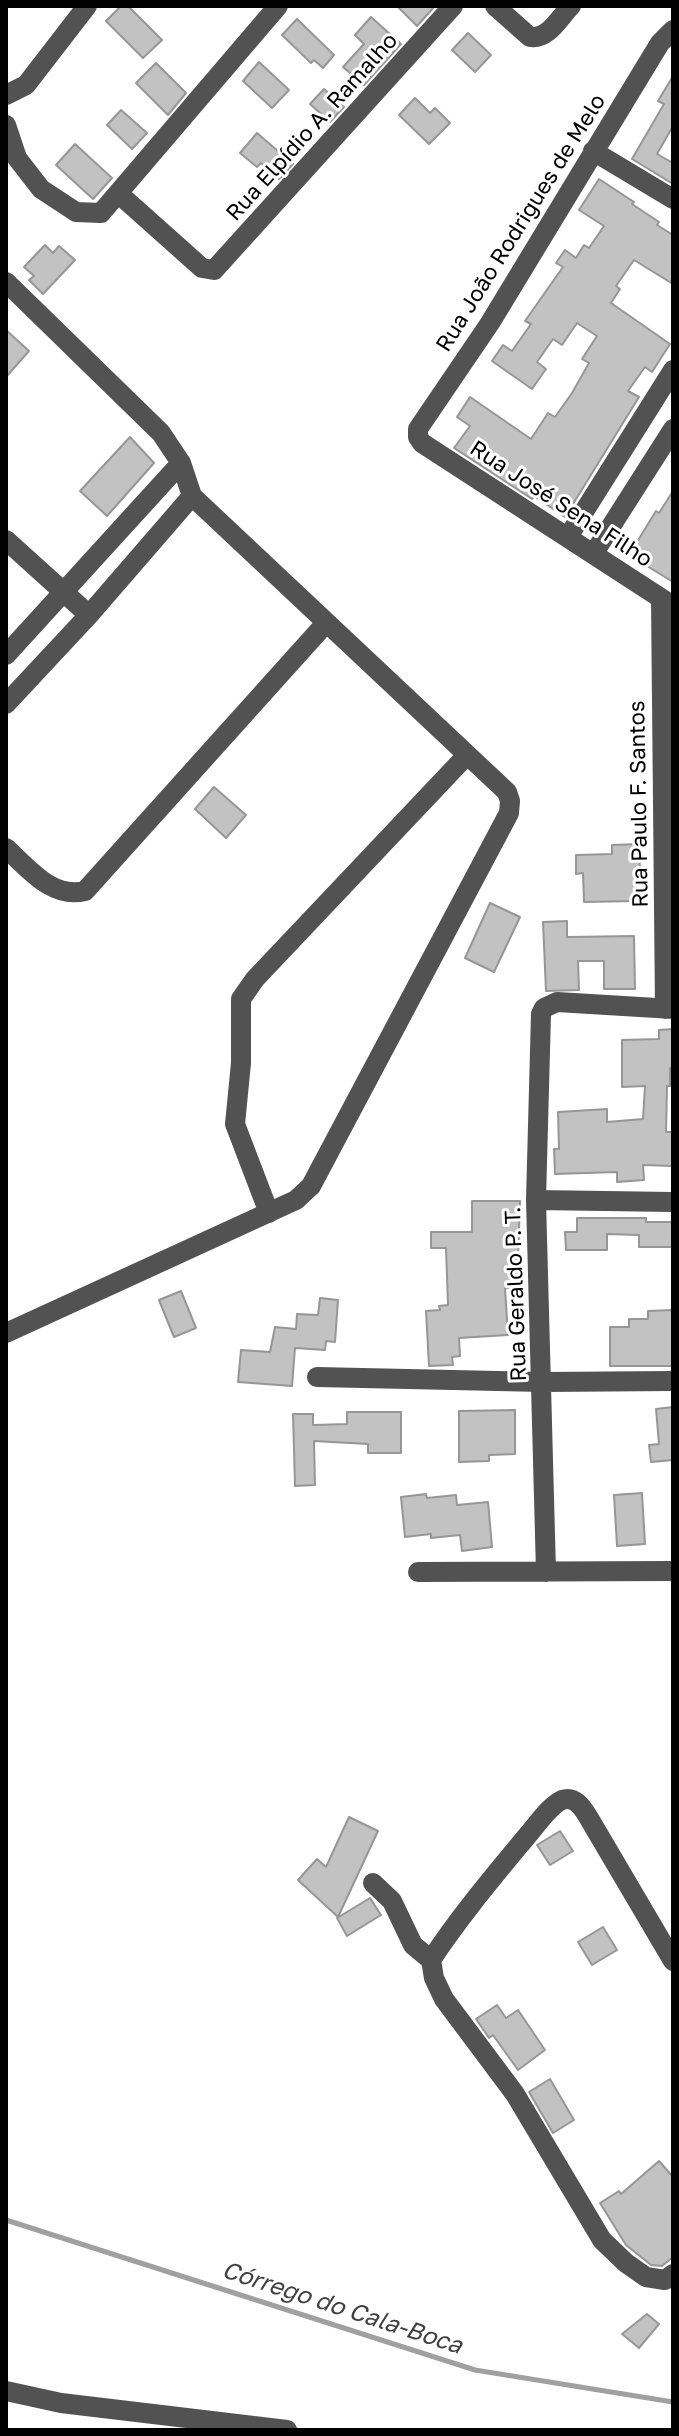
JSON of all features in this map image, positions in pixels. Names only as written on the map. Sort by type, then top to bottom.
[{"type":"street","points":[[6,95],[26,85],[87,6]]},
{"type":"street","points":[[6,127],[12,160],[41,189],[76,212],[101,213],[278,6]]},
{"type":"street","name":"Rua Elpídio A. Ramalho","points":[[119,194],[202,268],[214,270],[453,6]]},
{"type":"street","points":[[495,6],[530,37],[544,36],[571,6]]},
{"type":"street","name":"Rua João Rodrigues de Melo","points":[[422,443],[418,429],[490,323],[660,43],[673,30]]},
{"type":"street","points":[[593,151],[673,199]]},
{"type":"street","points":[[6,282],[161,433],[181,463],[192,496],[507,792],[510,801],[509,813],[311,1186],[296,1200],[6,1333]]},
{"type":"street","points":[[568,537],[673,370]]},
{"type":"street","points":[[594,553],[673,429]]},
{"type":"street","name":"Rua José Sena Filho","points":[[422,443],[667,602]]},
{"type":"street","points":[[6,655],[181,463]]},
{"type":"street","points":[[6,704],[89,615],[192,496]]},
{"type":"street","points":[[6,540],[89,615]]},
{"type":"street","name":"Rua Paulo F. Santos","points":[[667,602],[669,1009]]},
{"type":"street","points":[[6,848],[59,892],[72,894],[85,891],[326,623]]},
{"type":"street","points":[[269,1213],[235,1124],[241,1063],[241,999],[247,988],[467,755]]},
{"type":"street","name":"Rua Geraldo P. T.","points":[[546,1572],[536,1200],[541,1014],[544,1008],[557,1002],[669,1009]]},
{"type":"street","points":[[536,1200],[673,1202]]},
{"type":"street","points":[[317,1377],[543,1382],[673,1381]]},
{"type":"street","points":[[418,1572],[673,1571]]},
{"type":"street","points":[[431,1960],[459,1917],[544,1816],[562,1800],[571,1800],[580,1804],[673,1961]]},
{"type":"street","points":[[373,1883],[392,1901],[413,1945],[431,1960],[434,1978],[444,1999],[515,2094],[602,2240],[646,2277],[669,2277]]},
{"type":"street","points":[[6,2391],[61,2403],[287,2430]]},
{"type":"building","points":[[121,6],[128,6],[162,40],[143,58],[106,21]]},
{"type":"building","points":[[397,6],[435,6],[417,26]]},
{"type":"building","points":[[371,17],[401,44],[364,85],[343,67],[364,44],[355,35]]},
{"type":"building","points":[[297,19],[334,55],[323,68],[314,60],[311,63],[282,35]]},
{"type":"building","points":[[468,33],[491,55],[475,72],[452,50]]},
{"type":"building","points":[[259,62],[289,90],[272,108],[243,81]]},
{"type":"building","points":[[156,63],[186,93],[168,115],[136,83]]},
{"type":"building","points":[[673,76],[673,126],[657,154],[673,163],[673,184],[632,159],[664,104],[658,101]]},
{"type":"building","points":[[324,89],[344,107],[330,122],[310,104]]},
{"type":"building","points":[[415,98],[430,113],[435,108],[450,123],[429,144],[399,115]]},
{"type":"building","points":[[121,110],[147,133],[132,149],[107,125]]},
{"type":"building","points":[[257,133],[293,164],[279,179],[261,163],[257,167],[240,153]]},
{"type":"building","points":[[75,144],[112,178],[93,199],[56,165]]},
{"type":"building","points":[[599,179],[634,202],[632,204],[673,235],[673,284],[634,260],[616,286],[620,289],[611,303],[670,344],[652,372],[645,367],[628,391],[639,397],[565,517],[454,448],[470,426],[457,417],[470,397],[531,439],[548,413],[555,417],[572,393],[589,363],[582,359],[597,336],[577,323],[562,345],[553,339],[537,362],[546,369],[532,389],[492,361],[503,345],[512,351],[531,324],[525,321],[563,267],[556,263],[565,250],[576,258],[584,245],[589,248],[604,226],[579,210]]},
{"type":"building","points":[[45,245],[53,253],[59,246],[75,260],[43,294],[29,280],[34,276],[24,267]]},
{"type":"building","points":[[6,330],[29,351],[6,377]]},
{"type":"building","points":[[130,437],[154,463],[107,516],[80,491]]},
{"type":"building","points":[[673,491],[673,582],[629,555],[656,511],[659,513]]},
{"type":"building","points":[[214,787],[246,815],[226,838],[195,809]]},
{"type":"building","points":[[639,844],[637,901],[584,902],[583,873],[576,874],[576,855],[612,854],[612,845]]},
{"type":"building","points":[[490,903],[520,917],[494,972],[465,958]]},
{"type":"building","points":[[567,921],[567,937],[634,936],[635,989],[604,989],[604,961],[578,961],[579,990],[546,991],[543,922]]},
{"type":"building","points":[[673,1029],[673,1068],[670,1068],[670,1086],[667,1086],[666,1132],[673,1132],[673,1166],[643,1165],[644,1180],[617,1182],[617,1172],[555,1174],[554,1149],[559,1149],[558,1112],[607,1109],[607,1122],[643,1119],[645,1086],[622,1087],[622,1040],[659,1039],[659,1030]]},
{"type":"building","points":[[472,1201],[520,1201],[517,1288],[505,1288],[508,1335],[459,1338],[460,1356],[452,1357],[453,1365],[429,1366],[426,1311],[440,1310],[439,1306],[448,1305],[446,1248],[431,1248],[431,1232],[472,1232]]},
{"type":"building","points":[[577,1218],[646,1218],[646,1222],[673,1222],[673,1247],[639,1247],[639,1235],[607,1234],[607,1250],[566,1250],[565,1232],[577,1232]]},
{"type":"building","points":[[181,1291],[196,1328],[174,1337],[159,1300]]},
{"type":"building","points":[[320,1298],[338,1300],[335,1342],[326,1341],[325,1350],[295,1348],[292,1386],[238,1382],[241,1350],[270,1352],[275,1327],[296,1329],[297,1314],[318,1315]]},
{"type":"building","points":[[672,1310],[673,1366],[610,1366],[610,1327],[629,1327],[629,1319],[648,1319],[648,1311]]},
{"type":"building","points":[[673,1407],[673,1460],[651,1462],[649,1445],[659,1444],[656,1409]]},
{"type":"building","points":[[515,1410],[515,1454],[489,1455],[489,1461],[459,1462],[459,1411]]},
{"type":"building","points":[[347,1412],[401,1412],[401,1453],[368,1453],[368,1444],[314,1441],[315,1485],[295,1486],[293,1414],[313,1414],[313,1425],[347,1424]]},
{"type":"building","points":[[642,1493],[645,1544],[617,1546],[614,1495]]},
{"type":"building","points":[[426,1494],[427,1498],[456,1495],[457,1505],[488,1502],[492,1547],[462,1551],[460,1535],[405,1537],[401,1497]]},
{"type":"building","points":[[349,1817],[378,1831],[338,1917],[298,1880],[317,1859],[326,1867]]},
{"type":"building","points":[[560,1831],[573,1851],[550,1865],[537,1845]]},
{"type":"building","points":[[370,1898],[381,1915],[347,1936],[337,1918]]},
{"type":"building","points":[[603,1927],[617,1950],[592,1965],[578,1942]]},
{"type":"building","points":[[497,2005],[506,2018],[518,2010],[545,2050],[518,2070],[493,2035],[489,2038],[476,2019]]},
{"type":"building","points":[[550,2079],[574,2120],[553,2133],[529,2092]]},
{"type":"building","points":[[659,2161],[673,2177],[673,2257],[662,2266],[651,2265],[626,2245],[600,2203],[619,2191],[621,2194]]},
{"type":"building","points":[[647,2314],[659,2324],[639,2348],[622,2334]]},
{"type":"waterway","name":"Córrego do Cala-Boca","points":[[6,2220],[475,2370],[673,2402]]}]
